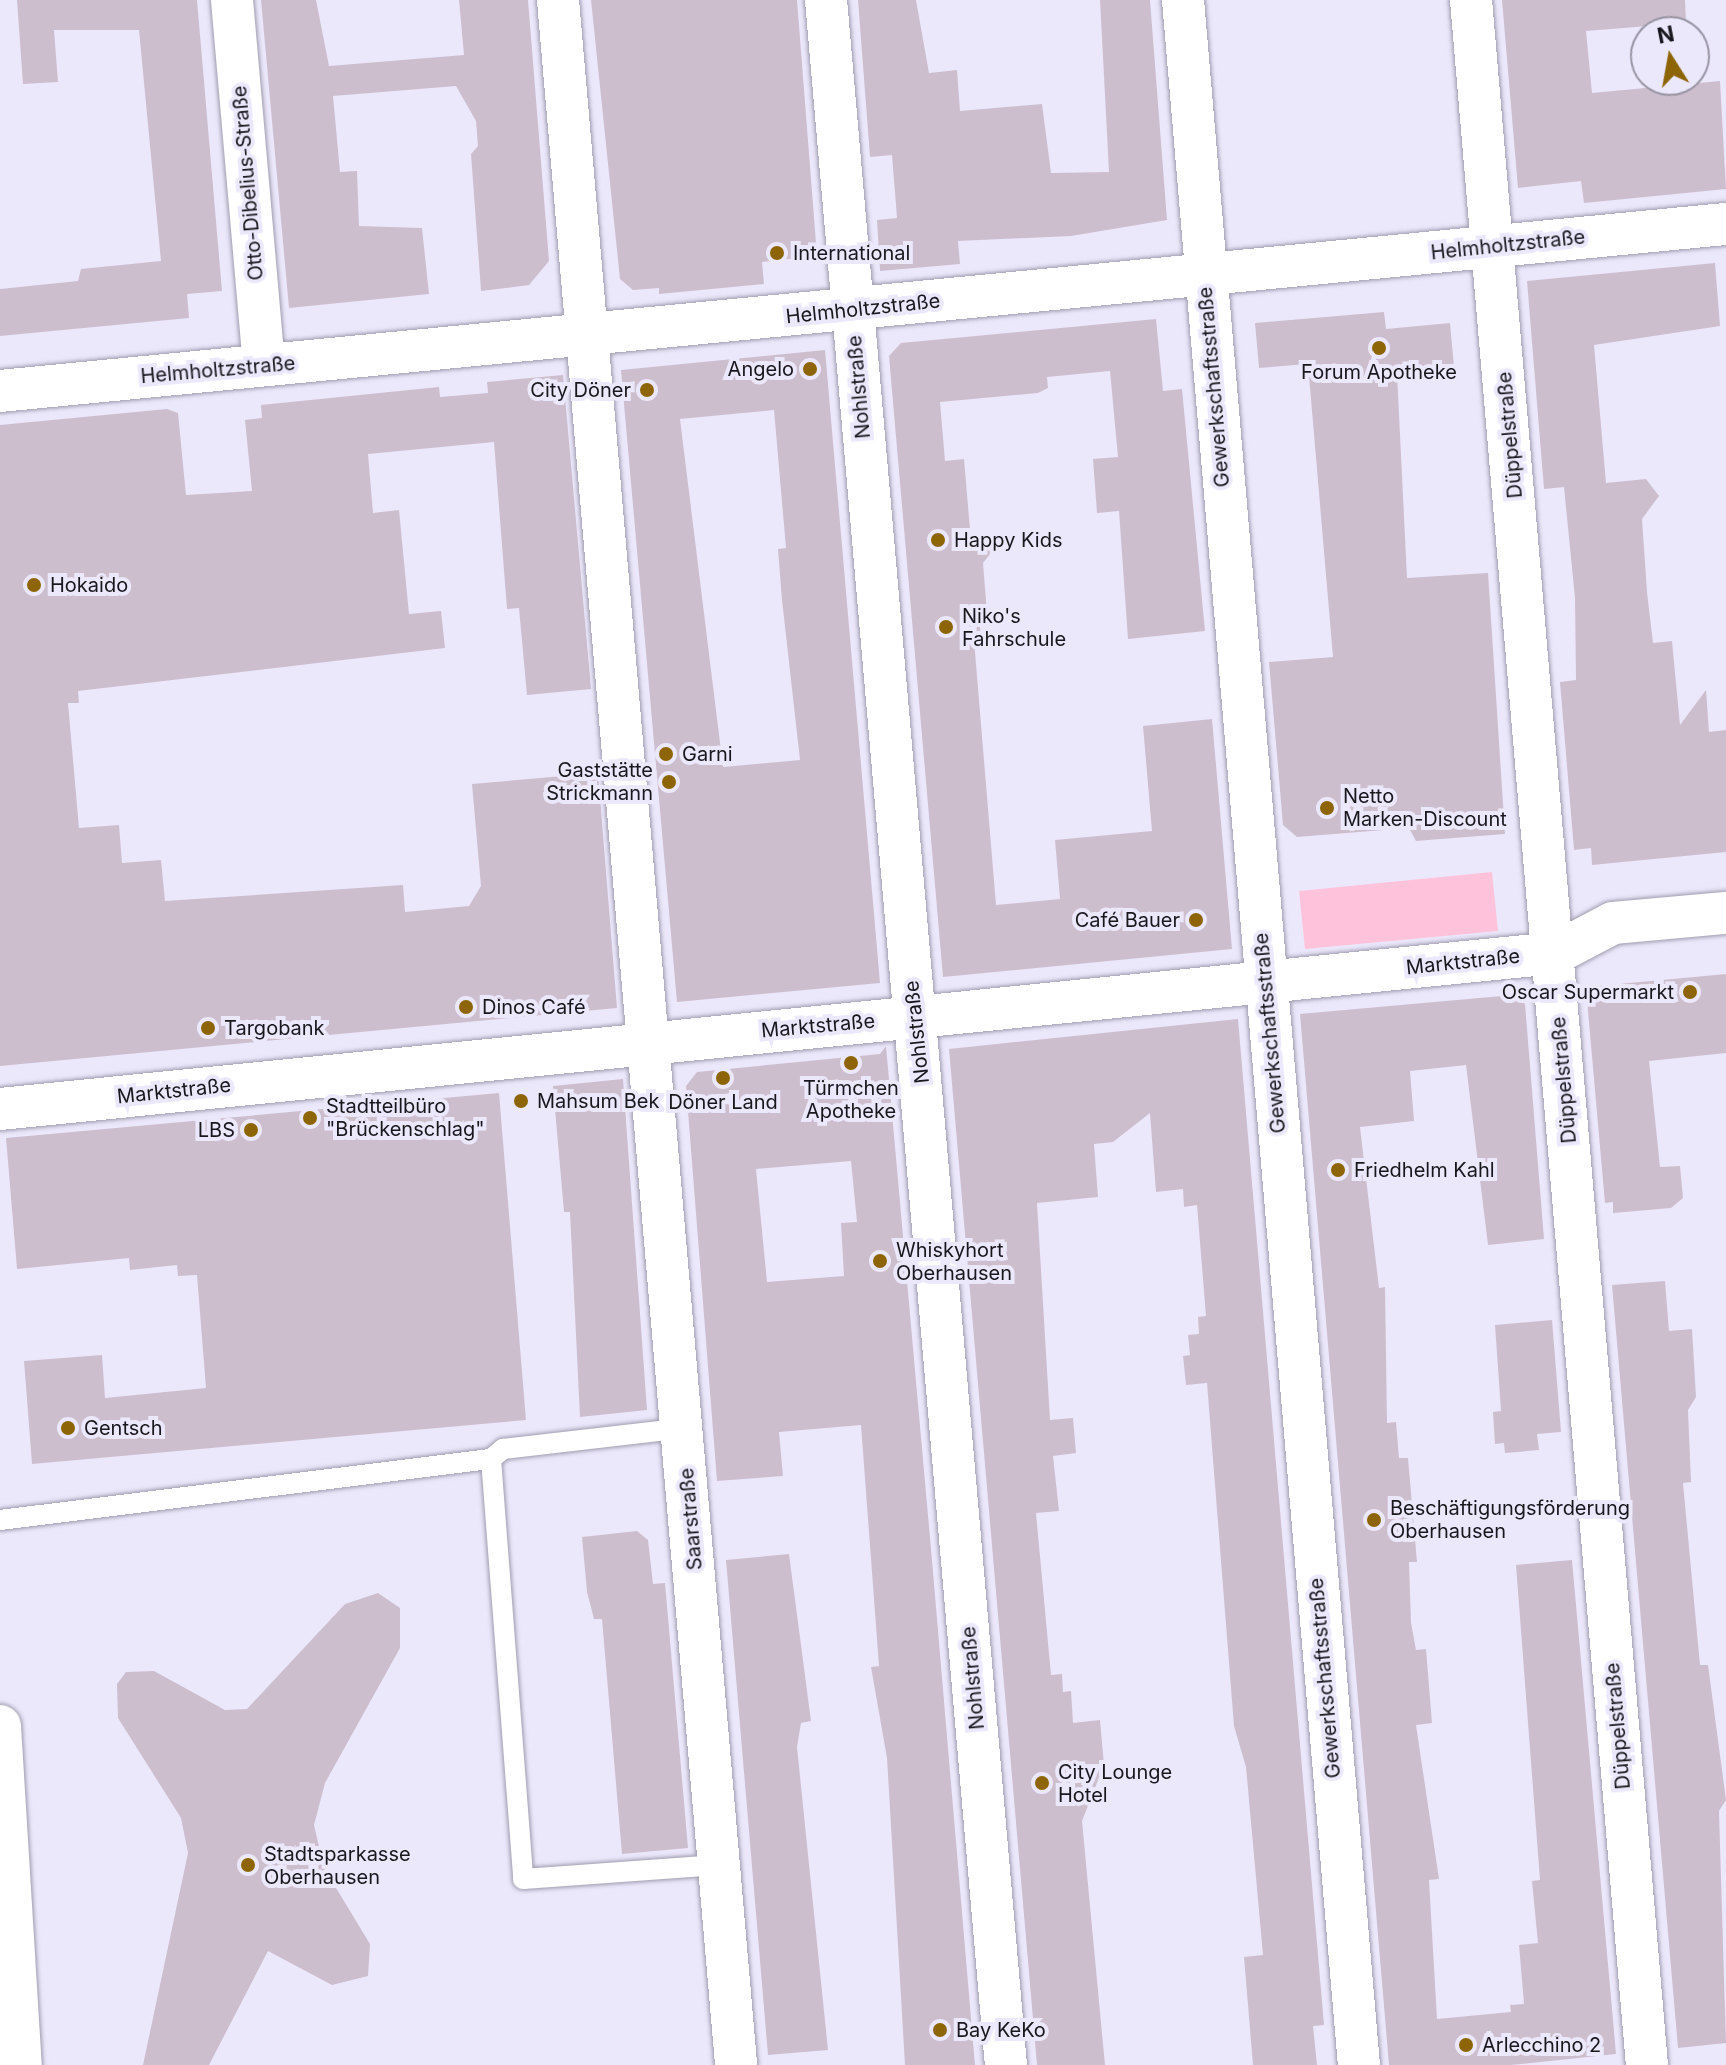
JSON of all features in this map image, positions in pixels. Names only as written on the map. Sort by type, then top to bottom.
[{"type":"street","name":"Otto-Dibelius-Straße","points":[[232,0],[264,365]]},
{"type":"street","name":"Saarstraße","points":[[558,0],[684,1428],[736,2065]]},
{"type":"street","name":"Nohlstraße","points":[[826,0],[1006,2065]]},
{"type":"street","name":"Gewerkschaftsstraße","points":[[1183,0],[1204,275],[1359,2065]]},
{"type":"street","name":"Düppelstraße","points":[[1471,0],[1556,953],[1647,2065]]},
{"type":"street","name":"Helmholtzstraße","points":[[0,391],[1726,224]]},
{"type":"street","name":"Marktstraße","points":[[0,1109],[649,1041],[916,1018],[1556,953],[1613,923],[1726,913]]},
{"type":"street","points":[[0,1726],[23,2059]]},
{"type":"lane","points":[[0,1520],[491,1459],[503,1449],[684,1428]]},
{"type":"lane","points":[[491,1459],[523,1879],[719,1865]]},
{"type":"shaded area","points":[[1492,872],[1498,931],[1305,949],[1299,891]]},
{"type":"building","points":[[17,0],[197,0],[222,291],[187,294],[189,318],[0,336],[0,289],[78,281],[81,269],[161,261],[139,30],[54,30],[58,82],[23,84]]},
{"type":"building","points":[[261,0],[316,0],[329,66],[464,55],[459,0],[528,0],[549,261],[529,285],[481,291],[471,154],[478,146],[476,121],[456,86],[333,96],[340,172],[357,171],[359,226],[422,228],[429,294],[289,308]]},
{"type":"building","points":[[591,0],[797,0],[817,256],[762,262],[764,284],[659,294],[659,288],[633,290],[620,279]]},
{"type":"building","points":[[858,0],[916,0],[929,73],[957,70],[960,111],[1042,104],[1051,173],[1109,172],[1100,0],[1150,0],[1167,220],[1071,236],[958,241],[960,264],[880,271],[877,220],[897,218],[892,155],[870,157]]},
{"type":"building","points":[[1502,0],[1685,0],[1686,16],[1630,16],[1630,27],[1586,31],[1592,93],[1630,89],[1630,96],[1710,96],[1710,82],[1720,81],[1726,189],[1584,203],[1581,181],[1518,188]]},
{"type":"building","points":[[1715,263],[1720,326],[1594,345],[1606,483],[1646,479],[1659,496],[1642,519],[1647,592],[1653,643],[1672,641],[1680,725],[1706,690],[1709,732],[1726,730],[1726,852],[1592,865],[1591,848],[1574,850],[1560,682],[1576,680],[1575,598],[1564,487],[1544,489],[1527,281]]},
{"type":"building","points":[[1384,312],[1386,329],[1450,323],[1454,367],[1397,373],[1407,578],[1488,573],[1505,834],[1416,841],[1409,828],[1297,837],[1283,825],[1269,662],[1333,657],[1308,364],[1259,368],[1255,323]]},
{"type":"building","points":[[1156,319],[1163,391],[1182,389],[1205,631],[1128,639],[1119,511],[1097,513],[1093,459],[1118,457],[1110,371],[1047,377],[1048,388],[1038,393],[940,402],[945,461],[964,459],[971,541],[1002,539],[983,563],[987,613],[979,614],[981,640],[974,640],[996,905],[1060,899],[1055,840],[1152,831],[1143,726],[1212,719],[1232,949],[943,977],[889,356],[901,343]]},
{"type":"building","points":[[825,350],[880,983],[677,1002],[621,370]],"holes":[[[774,410],[786,548],[778,549],[800,760],[723,767],[680,419]]]},
{"type":"building","points":[[563,375],[591,689],[527,695],[519,608],[507,609],[494,442],[368,454],[373,513],[399,510],[409,614],[441,611],[445,648],[78,691],[79,703],[68,703],[79,828],[119,825],[122,863],[161,860],[165,901],[403,885],[405,912],[469,906],[481,886],[472,784],[598,773],[617,1008],[0,1066],[0,425],[167,409],[178,413],[186,495],[252,491],[245,420],[262,418],[261,405],[439,387],[440,397],[488,393],[487,382]]},
{"type":"building","points":[[1726,974],[1726,1053],[1649,1061],[1660,1167],[1680,1166],[1683,1198],[1671,1208],[1613,1213],[1613,1202],[1605,1203],[1587,1000],[1597,986]]},
{"type":"building","points":[[1513,995],[1525,1004],[1544,1239],[1488,1245],[1466,1065],[1410,1071],[1414,1121],[1360,1127],[1379,1288],[1385,1287],[1387,1423],[1396,1422],[1399,1458],[1408,1458],[1417,1562],[1409,1562],[1411,1623],[1416,1650],[1426,1649],[1432,1723],[1416,1725],[1439,1879],[1429,1880],[1437,2019],[1511,2012],[1510,2005],[1524,2004],[1519,1945],[1538,1943],[1532,1881],[1540,1880],[1516,1565],[1572,1560],[1616,2054],[1511,2065],[1389,2065],[1300,1014]]},
{"type":"building","points":[[1238,1019],[1324,2025],[1313,2026],[1317,2065],[1253,2065],[1244,1957],[1263,1955],[1246,1767],[1234,1726],[1207,1383],[1186,1385],[1183,1356],[1190,1355],[1188,1335],[1199,1334],[1198,1317],[1206,1316],[1197,1205],[1184,1207],[1183,1189],[1156,1192],[1150,1113],[1113,1142],[1094,1144],[1098,1197],[1037,1203],[1050,1420],[1073,1418],[1076,1453],[1053,1456],[1059,1511],[1036,1513],[1051,1675],[1062,1674],[1063,1692],[1071,1691],[1073,1723],[1100,1720],[1104,1765],[1082,1821],[1105,2065],[1037,2065],[949,1049]]},
{"type":"building","points":[[886,1046],[975,2065],[905,2065],[887,1758],[871,1667],[879,1666],[861,1425],[779,1432],[783,1476],[717,1481],[686,1086],[697,1072],[880,1054]],"holes":[[[851,1161],[857,1222],[841,1223],[844,1276],[767,1282],[756,1169]]]},
{"type":"building","points":[[623,1079],[647,1410],[580,1417],[570,1212],[564,1212],[553,1086]]},
{"type":"building","points":[[499,1093],[526,1420],[32,1464],[24,1361],[102,1355],[105,1398],[206,1388],[197,1275],[178,1276],[177,1265],[130,1270],[129,1258],[17,1269],[6,1138]]},
{"type":"building","points":[[1665,1281],[1669,1331],[1692,1329],[1696,1397],[1688,1410],[1691,1482],[1683,1483],[1700,1665],[1708,1665],[1726,1800],[1719,1811],[1726,2043],[1678,2048],[1612,1285]]},
{"type":"building","points":[[1552,1320],[1561,1432],[1537,1434],[1539,1450],[1505,1453],[1504,1443],[1495,1444],[1493,1412],[1501,1411],[1495,1325]]},
{"type":"building","points":[[637,1531],[648,1540],[653,1584],[665,1583],[688,1848],[622,1854],[602,1619],[594,1619],[587,1592],[582,1537]]},
{"type":"building","points":[[789,1554],[811,1721],[801,1723],[797,1747],[828,2050],[768,2055],[726,1560]]},
{"type":"building","name":"Stadtsparkasse Oberhausen","points":[[378,1593],[400,1608],[400,1648],[325,1783],[314,1825],[324,1868],[370,1944],[368,1976],[332,1985],[268,1951],[209,2065],[143,2065],[188,1853],[181,1818],[118,1718],[117,1684],[126,1672],[154,1671],[225,1710],[247,1709],[345,1604]]},
{"type":"place","name":"International","points":[[777,253]]},
{"type":"place","name":"Forum Apotheke","points":[[1379,348]]},
{"type":"place","name":"Angelo","points":[[810,369]]},
{"type":"place","name":"City Döner","points":[[647,390]]},
{"type":"place","name":"Happy Kids","points":[[938,540]]},
{"type":"place","name":"Hokaido","points":[[34,585]]},
{"type":"place","name":"Niko's Fahrschule","points":[[946,627]]},
{"type":"place","name":"Garni","points":[[666,754]]},
{"type":"place","name":"Gaststätte Strickmann","points":[[669,782]]},
{"type":"place","name":"Netto Marken-Discount","points":[[1327,808]]},
{"type":"place","name":"Café Bauer","points":[[1196,920]]},
{"type":"place","name":"Oscar Supermarkt","points":[[1690,992]]},
{"type":"place","name":"Dinos Café","points":[[466,1007]]},
{"type":"place","name":"Targobank","points":[[208,1028]]},
{"type":"place","name":"Türmchen Apotheke","points":[[851,1063]]},
{"type":"place","name":"Döner Land","points":[[723,1078]]},
{"type":"place","name":"Mahsum Bek","points":[[521,1101]]},
{"type":"place","name":"Stadtteilbüro \"Brückenschlag\"","points":[[310,1118]]},
{"type":"place","name":"LBS","points":[[251,1130]]},
{"type":"place","name":"Friedhelm Kahl","points":[[1338,1170]]},
{"type":"place","name":"Whiskyhort Oberhausen","points":[[880,1261]]},
{"type":"place","name":"Gentsch","points":[[68,1428]]},
{"type":"place","name":"Beschäftigungsförderung Oberhausen","points":[[1374,1520]]},
{"type":"place","name":"City Lounge Hotel","points":[[1042,1783]]},
{"type":"place","name":"Stadtsparkasse Oberhausen","points":[[248,1865]]},
{"type":"place","name":"Bay KeKo","points":[[940,2030]]},
{"type":"place","name":"Arlecchino 2","points":[[1466,2045]]}]
